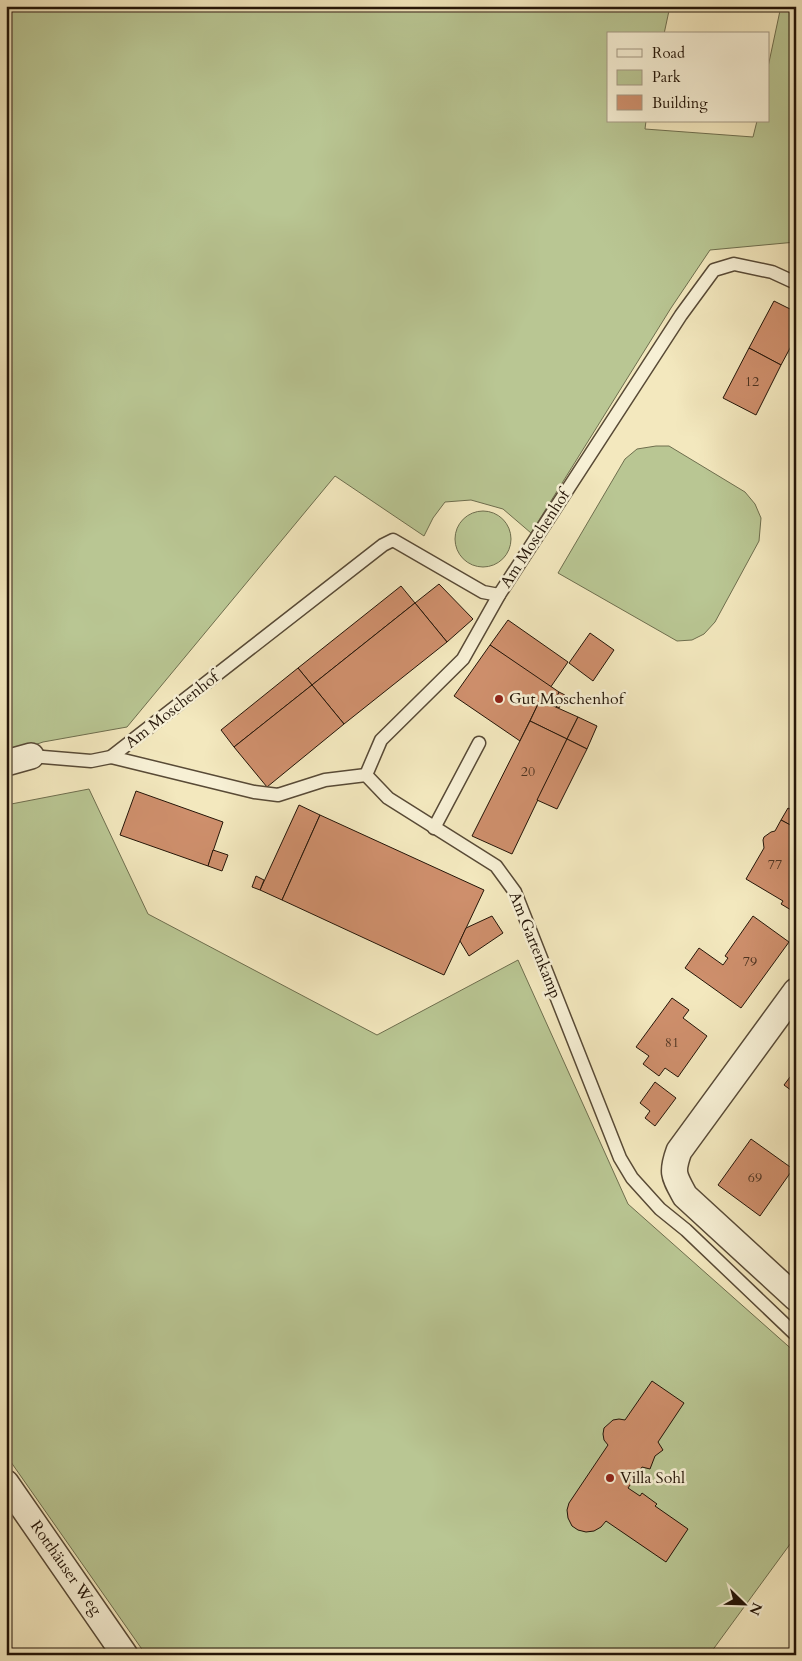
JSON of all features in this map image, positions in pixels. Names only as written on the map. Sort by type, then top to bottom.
[{"type":"street","name":"Am Moschenhof","points":[[6,763],[31,756]]},
{"type":"street","points":[[796,992],[679,1151],[673,1166],[676,1180],[685,1196],[796,1298]]},
{"type":"street","name":"Rotthäuser Weg","points":[[6,1483],[126,1655]]},
{"type":"lane","name":"Am Moschenhof","points":[[31,756],[91,761],[111,758],[383,545],[393,540],[483,592],[499,595],[681,314],[714,270],[734,264],[772,272],[796,283]]},
{"type":"lane","points":[[111,758],[254,792],[278,795],[325,780],[366,774],[381,740],[463,660],[499,595]]},
{"type":"lane","points":[[434,828],[479,743]]},
{"type":"lane","name":"Am Gartenkamp","points":[[366,774],[388,798],[496,866],[515,892],[620,1158],[632,1178],[660,1209],[686,1230],[796,1335]]},
{"type":"green space","points":[[6,6],[670,6],[664,32],[607,32],[607,122],[646,122],[645,129],[753,137],[757,122],[770,122],[770,58],[781,6],[796,6],[796,242],[710,250],[671,308],[531,533],[503,509],[471,500],[445,502],[433,518],[424,536],[335,476],[127,727],[43,742],[6,755]]},
{"type":"green space","points":[[669,446],[745,492],[755,504],[761,518],[759,541],[715,622],[704,634],[692,640],[677,641],[558,573],[625,459],[637,449]]},
{"type":"green space","points":[[483,511],[494,513],[503,519],[509,528],[511,539],[509,550],[503,559],[494,565],[483,567],[472,565],[463,559],[457,550],[455,539],[457,528],[463,519],[472,513]]},
{"type":"green space","points":[[89,789],[148,914],[377,1035],[518,960],[628,1204],[796,1353],[796,1536],[709,1655],[146,1655],[6,1455],[6,805]]},
{"type":"building","points":[[774,301],[796,312],[796,337],[781,365],[749,348]]},
{"type":"building","points":[[749,348],[781,365],[756,415],[723,398]]},
{"type":"building","points":[[439,584],[473,619],[447,642],[415,603]]},
{"type":"building","points":[[401,586],[415,603],[312,685],[298,668]]},
{"type":"building","points":[[415,603],[447,642],[344,724],[312,685]]},
{"type":"building","points":[[508,620],[568,662],[550,688],[490,645]]},
{"type":"building","points":[[590,633],[614,650],[593,681],[569,663]]},
{"type":"building","points":[[490,645],[559,692],[553,706],[540,700],[520,741],[454,696]]},
{"type":"building","points":[[298,668],[312,685],[234,747],[221,730]]},
{"type":"building","points":[[312,685],[344,724],[267,787],[234,747]]},
{"type":"building","points":[[559,692],[565,695],[559,708],[554,705]]},
{"type":"building","points":[[540,700],[578,717],[567,739],[530,721]]},
{"type":"building","points":[[578,717],[597,726],[587,749],[567,739]]},
{"type":"building","points":[[530,721],[567,739],[512,854],[472,836]]},
{"type":"building","points":[[567,739],[587,749],[557,809],[537,800]]},
{"type":"building","points":[[136,791],[223,822],[208,866],[120,835]]},
{"type":"building","points":[[299,805],[320,815],[282,900],[260,890]]},
{"type":"building","points":[[788,808],[796,812],[796,828],[781,820]]},
{"type":"building","points":[[320,815],[484,890],[444,975],[282,900]]},
{"type":"building","points":[[781,820],[796,828],[796,913],[781,904],[783,901],[746,879],[764,848],[764,837],[775,831]]},
{"type":"building","points":[[213,850],[228,855],[222,871],[208,866]]},
{"type":"building","points":[[256,876],[264,880],[260,890],[252,887]]},
{"type":"building","points":[[492,916],[503,933],[469,956],[460,941],[466,928]]},
{"type":"building","points":[[753,916],[789,942],[741,1008],[685,968],[699,948],[723,965],[728,958],[725,956]]},
{"type":"building","points":[[672,998],[689,1010],[683,1018],[707,1036],[678,1077],[665,1068],[659,1076],[643,1064],[649,1056],[636,1047]]},
{"type":"building","points":[[796,1069],[796,1094],[784,1085]]},
{"type":"building","points":[[655,1082],[676,1098],[655,1126],[645,1118],[650,1111],[640,1103]]},
{"type":"building","points":[[751,1139],[793,1169],[760,1216],[718,1185]]},
{"type":"building","name":"Villa Sohl","points":[[652,1381],[684,1403],[658,1442],[663,1450],[655,1456],[650,1469],[642,1467],[628,1488],[640,1496],[642,1493],[657,1504],[655,1506],[688,1529],[666,1562],[606,1521],[594,1531],[578,1530],[572,1526],[567,1510],[569,1503],[608,1445],[604,1440],[604,1428],[613,1420],[625,1420]]},
{"type":"place","name":"Gut Moschenhof","points":[[499,699]]},
{"type":"place","name":"Villa Sohl","points":[[610,1478]]}]
